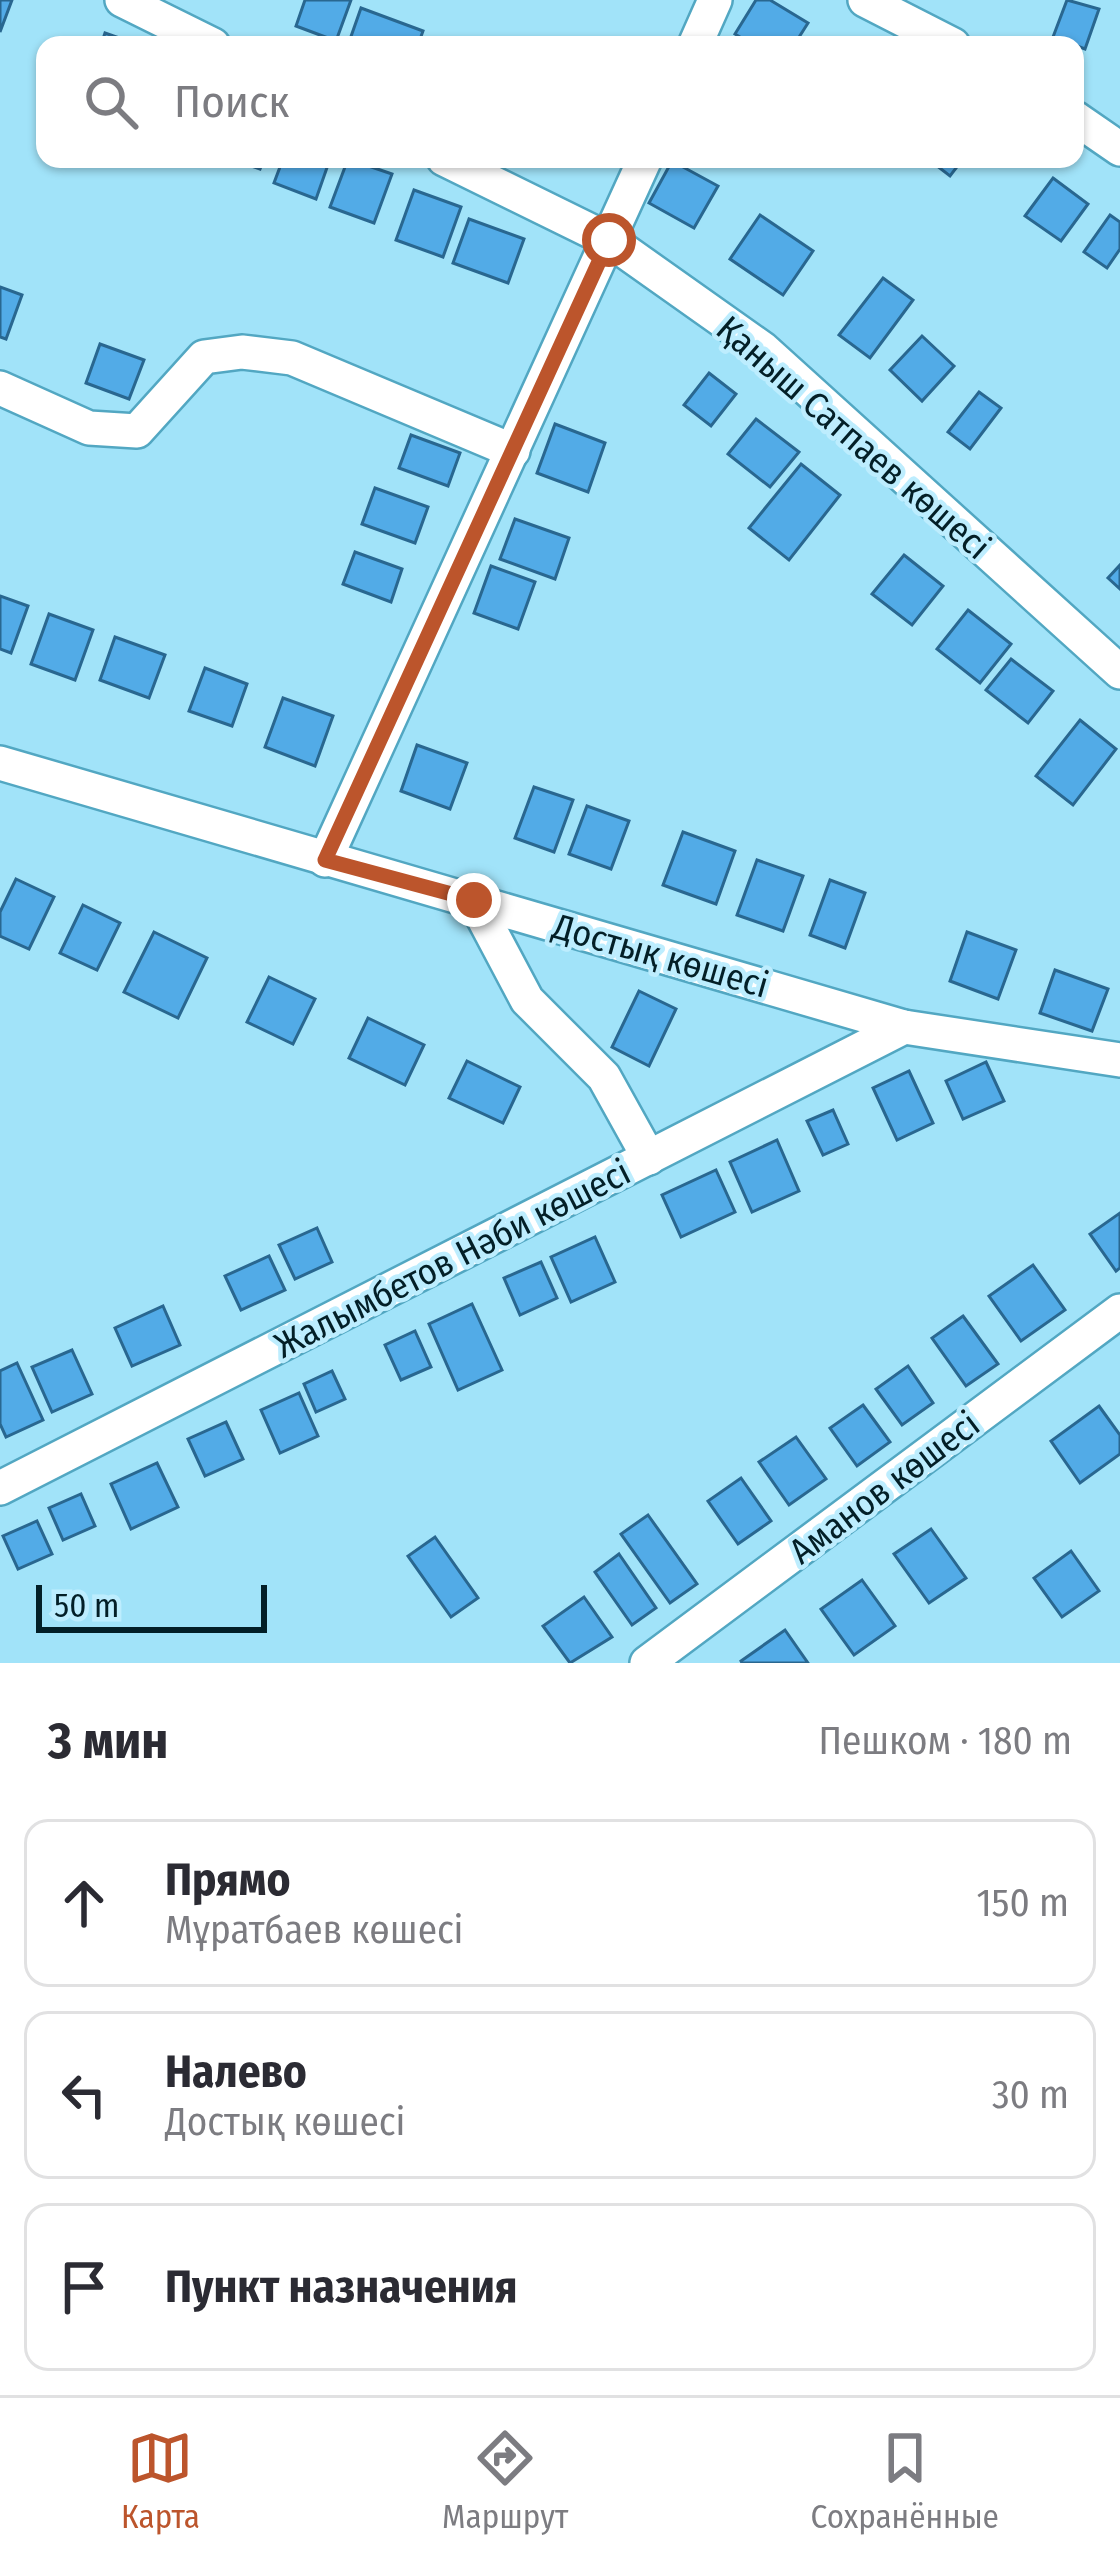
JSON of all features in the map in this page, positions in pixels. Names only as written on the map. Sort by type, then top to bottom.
[{"type":"street","points":[[122,0],[195,36]]},
{"type":"street","points":[[699,36],[716,0]]},
{"type":"street","points":[[865,0],[935,36]]},
{"type":"street","points":[[1084,124],[1120,149]]},
{"type":"street","name":"Қаныш Сатпаев көшесі","points":[[462,168],[609,240],[763,349],[1120,672]]},
{"type":"street","points":[[325,860],[641,168]]},
{"type":"street","points":[[0,388],[89,428],[137,431],[204,357],[242,352],[292,358],[513,451]]},
{"type":"street","name":"Достық көшесі","points":[[0,763],[904,1027],[1120,1060]]},
{"type":"street","points":[[474,900],[527,1000],[604,1077],[649,1157]]},
{"type":"street","name":"Жалымбетов Нәби көшесі","points":[[0,1488],[904,1027]]},
{"type":"street","name":"Аманов көшесі","points":[[647,1663],[1120,1311]]},
{"type":"building","points":[[0,0],[12,0],[0,32]]},
{"type":"building","points":[[305,0],[351,0],[338,36],[296,26]]},
{"type":"building","points":[[756,0],[770,0],[808,23],[800,36],[735,34]]},
{"type":"building","points":[[1067,0],[1099,9],[1085,49],[1084,36],[1053,36]]},
{"type":"building","points":[[361,8],[423,31],[421,36],[351,36]]},
{"type":"building","points":[[280,168],[327,168],[316,199],[274,183]]},
{"type":"building","points":[[345,168],[374,168],[392,174],[374,223],[330,207]]},
{"type":"building","points":[[668,168],[685,168],[718,186],[694,228],[649,203]]},
{"type":"building","points":[[1053,178],[1088,204],[1061,241],[1025,216]]},
{"type":"building","points":[[414,190],[461,207],[443,257],[396,240]]},
{"type":"building","points":[[760,215],[813,251],[783,295],[730,259]]},
{"type":"building","points":[[1110,215],[1120,222],[1120,249],[1107,268],[1084,252]]},
{"type":"building","points":[[469,219],[524,239],[508,283],[453,263]]},
{"type":"building","points":[[883,278],[913,300],[870,358],[839,335]]},
{"type":"building","points":[[0,287],[22,295],[6,339],[0,337]]},
{"type":"building","points":[[922,336],[954,366],[922,401],[890,370]]},
{"type":"building","points":[[100,344],[144,360],[129,399],[86,383]]},
{"type":"building","points":[[709,373],[736,394],[711,426],[684,405]]},
{"type":"building","points":[[979,392],[1001,408],[970,449],[948,432]]},
{"type":"building","points":[[756,419],[799,452],[770,487],[728,454]]},
{"type":"building","points":[[555,424],[605,443],[588,492],[537,473]]},
{"type":"building","points":[[411,435],[460,453],[448,486],[399,468]]},
{"type":"building","points":[[801,464],[840,495],[789,560],[749,528]]},
{"type":"building","points":[[375,488],[428,507],[415,543],[362,524]]},
{"type":"building","points":[[515,519],[569,538],[555,579],[500,559]]},
{"type":"building","points":[[355,552],[402,569],[391,602],[343,584]]},
{"type":"building","points":[[904,555],[943,586],[912,625],[872,594]]},
{"type":"building","points":[[1120,565],[1120,589],[1108,578]]},
{"type":"building","points":[[491,566],[535,582],[518,629],[474,613]]},
{"type":"building","points":[[0,596],[28,606],[11,653],[0,649]]},
{"type":"building","points":[[968,610],[1011,644],[980,683],[937,649]]},
{"type":"building","points":[[49,614],[93,630],[75,680],[31,664]]},
{"type":"building","points":[[115,637],[165,655],[149,698],[100,680]]},
{"type":"building","points":[[1011,659],[1053,691],[1028,723],[986,690]]},
{"type":"building","points":[[205,668],[247,684],[232,726],[189,711]]},
{"type":"building","points":[[283,698],[333,716],[315,766],[265,747]]},
{"type":"building","points":[[1080,720],[1116,749],[1073,805],[1036,776]]},
{"type":"building","points":[[417,745],[467,763],[450,809],[401,791]]},
{"type":"building","points":[[534,787],[573,800],[554,852],[515,838]]},
{"type":"building","points":[[587,806],[629,821],[611,869],[569,854]]},
{"type":"building","points":[[683,832],[735,851],[716,904],[663,885]]},
{"type":"building","points":[[757,860],[803,876],[783,931],[737,915]]},
{"type":"building","points":[[16,879],[54,897],[29,949],[0,936],[0,912]]},
{"type":"building","points":[[830,880],[865,893],[845,948],[810,935]]},
{"type":"building","points":[[83,905],[120,923],[97,970],[60,953]]},
{"type":"building","points":[[154,932],[207,958],[178,1018],[124,992]]},
{"type":"building","points":[[967,932],[1016,950],[998,999],[950,981]]},
{"type":"building","points":[[1055,970],[1108,989],[1092,1031],[1040,1013]]},
{"type":"building","points":[[269,977],[315,999],[293,1044],[247,1022]]},
{"type":"building","points":[[639,991],[676,1009],[649,1066],[612,1047]]},
{"type":"building","points":[[368,1018],[424,1045],[405,1085],[349,1058]]},
{"type":"building","points":[[467,1061],[520,1087],[503,1123],[449,1098]]},
{"type":"building","points":[[986,1062],[1004,1101],[963,1119],[946,1081]]},
{"type":"building","points":[[909,1071],[933,1123],[897,1140],[873,1088]]},
{"type":"building","points":[[833,1110],[848,1144],[823,1155],[807,1121]]},
{"type":"building","points":[[777,1140],[799,1191],[752,1212],[730,1162]]},
{"type":"building","points":[[716,1170],[735,1212],[681,1237],[662,1195]]},
{"type":"building","points":[[1120,1213],[1120,1268],[1116,1271],[1090,1234]]},
{"type":"building","points":[[317,1228],[332,1262],[295,1279],[279,1245]]},
{"type":"building","points":[[595,1237],[615,1282],[571,1302],[551,1257]]},
{"type":"building","points":[[269,1256],[285,1290],[241,1310],[225,1276]]},
{"type":"building","points":[[541,1262],[557,1298],[520,1315],[504,1278]]},
{"type":"building","points":[[1033,1265],[1065,1310],[1021,1341],[989,1296]]},
{"type":"building","points":[[472,1304],[502,1370],[458,1390],[429,1324]]},
{"type":"building","points":[[163,1306],[180,1345],[132,1366],[115,1328]]},
{"type":"building","points":[[963,1316],[998,1364],[966,1386],[932,1338]]},
{"type":"building","points":[[415,1331],[431,1367],[401,1380],[385,1345]]},
{"type":"building","points":[[72,1350],[92,1394],[52,1412],[32,1367]]},
{"type":"building","points":[[17,1363],[43,1420],[6,1437],[0,1424],[0,1371]]},
{"type":"building","points":[[908,1366],[933,1403],[902,1425],[876,1389]]},
{"type":"building","points":[[332,1371],[345,1399],[316,1412],[304,1384]]},
{"type":"building","points":[[299,1393],[318,1436],[280,1453],[261,1410]]},
{"type":"building","points":[[863,1405],[890,1442],[857,1466],[830,1428]]},
{"type":"building","points":[[1099,1406],[1120,1435],[1120,1454],[1080,1483],[1051,1441]]},
{"type":"building","points":[[226,1422],[243,1459],[205,1476],[188,1439]]},
{"type":"building","points":[[796,1437],[826,1479],[789,1505],[759,1462]]},
{"type":"building","points":[[157,1463],[178,1507],[131,1529],[111,1484]]},
{"type":"building","points":[[741,1478],[771,1521],[738,1544],[708,1501]]},
{"type":"building","points":[[81,1494],[95,1526],[63,1540],[49,1508]]},
{"type":"building","points":[[648,1515],[697,1584],[670,1603],[621,1534]]},
{"type":"building","points":[[37,1521],[52,1554],[18,1569],[3,1536]]},
{"type":"building","points":[[931,1529],[966,1578],[929,1603],[894,1554]]},
{"type":"building","points":[[435,1537],[478,1598],[451,1617],[408,1556]]},
{"type":"building","points":[[1071,1551],[1099,1591],[1062,1617],[1034,1578]]},
{"type":"building","points":[[619,1554],[656,1608],[632,1625],[595,1572]]},
{"type":"building","points":[[862,1580],[895,1626],[854,1655],[821,1609]]},
{"type":"building","points":[[584,1597],[612,1637],[570,1663],[543,1626]]},
{"type":"building","points":[[785,1630],[808,1663],[742,1663],[741,1661]]},
{"type":"route","points":[[474,900],[325,860],[609,240]]}]
